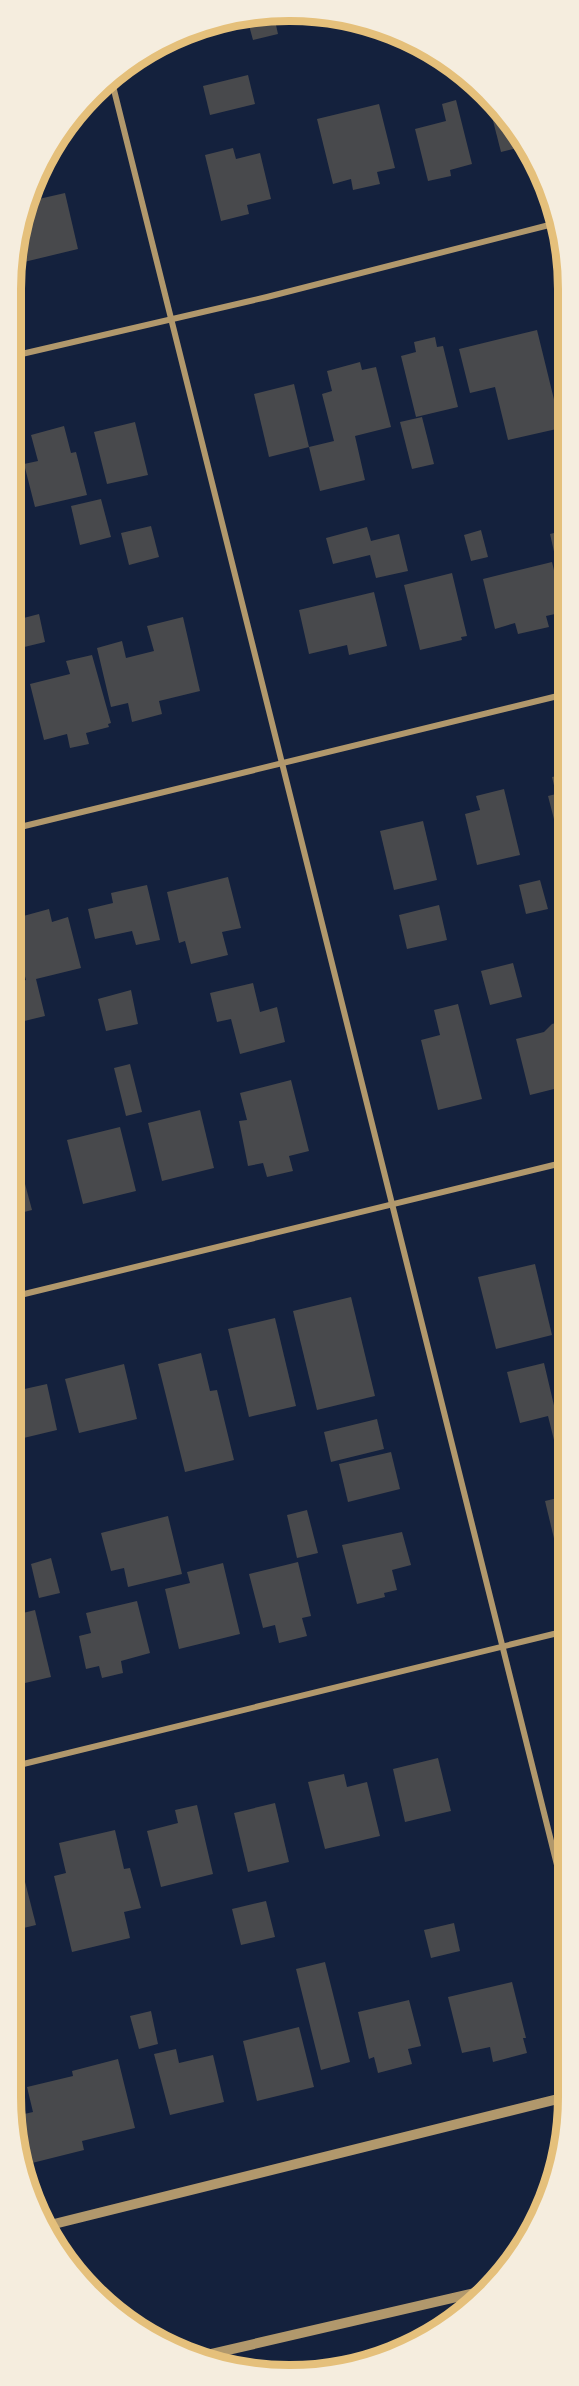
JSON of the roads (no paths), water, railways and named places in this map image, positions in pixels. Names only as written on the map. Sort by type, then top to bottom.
[{"type":"street","points":[[113,87],[558,1870]]},
{"type":"street","points":[[21,354],[172,317],[267,297],[550,225]]},
{"type":"street","points":[[21,827],[558,696]]},
{"type":"street","points":[[21,1295],[558,1164]]},
{"type":"street","points":[[21,1765],[558,1633]]},
{"type":"street","points":[[54,2224],[558,2099]]},
{"type":"street","points":[[212,2354],[471,2294]]}]
